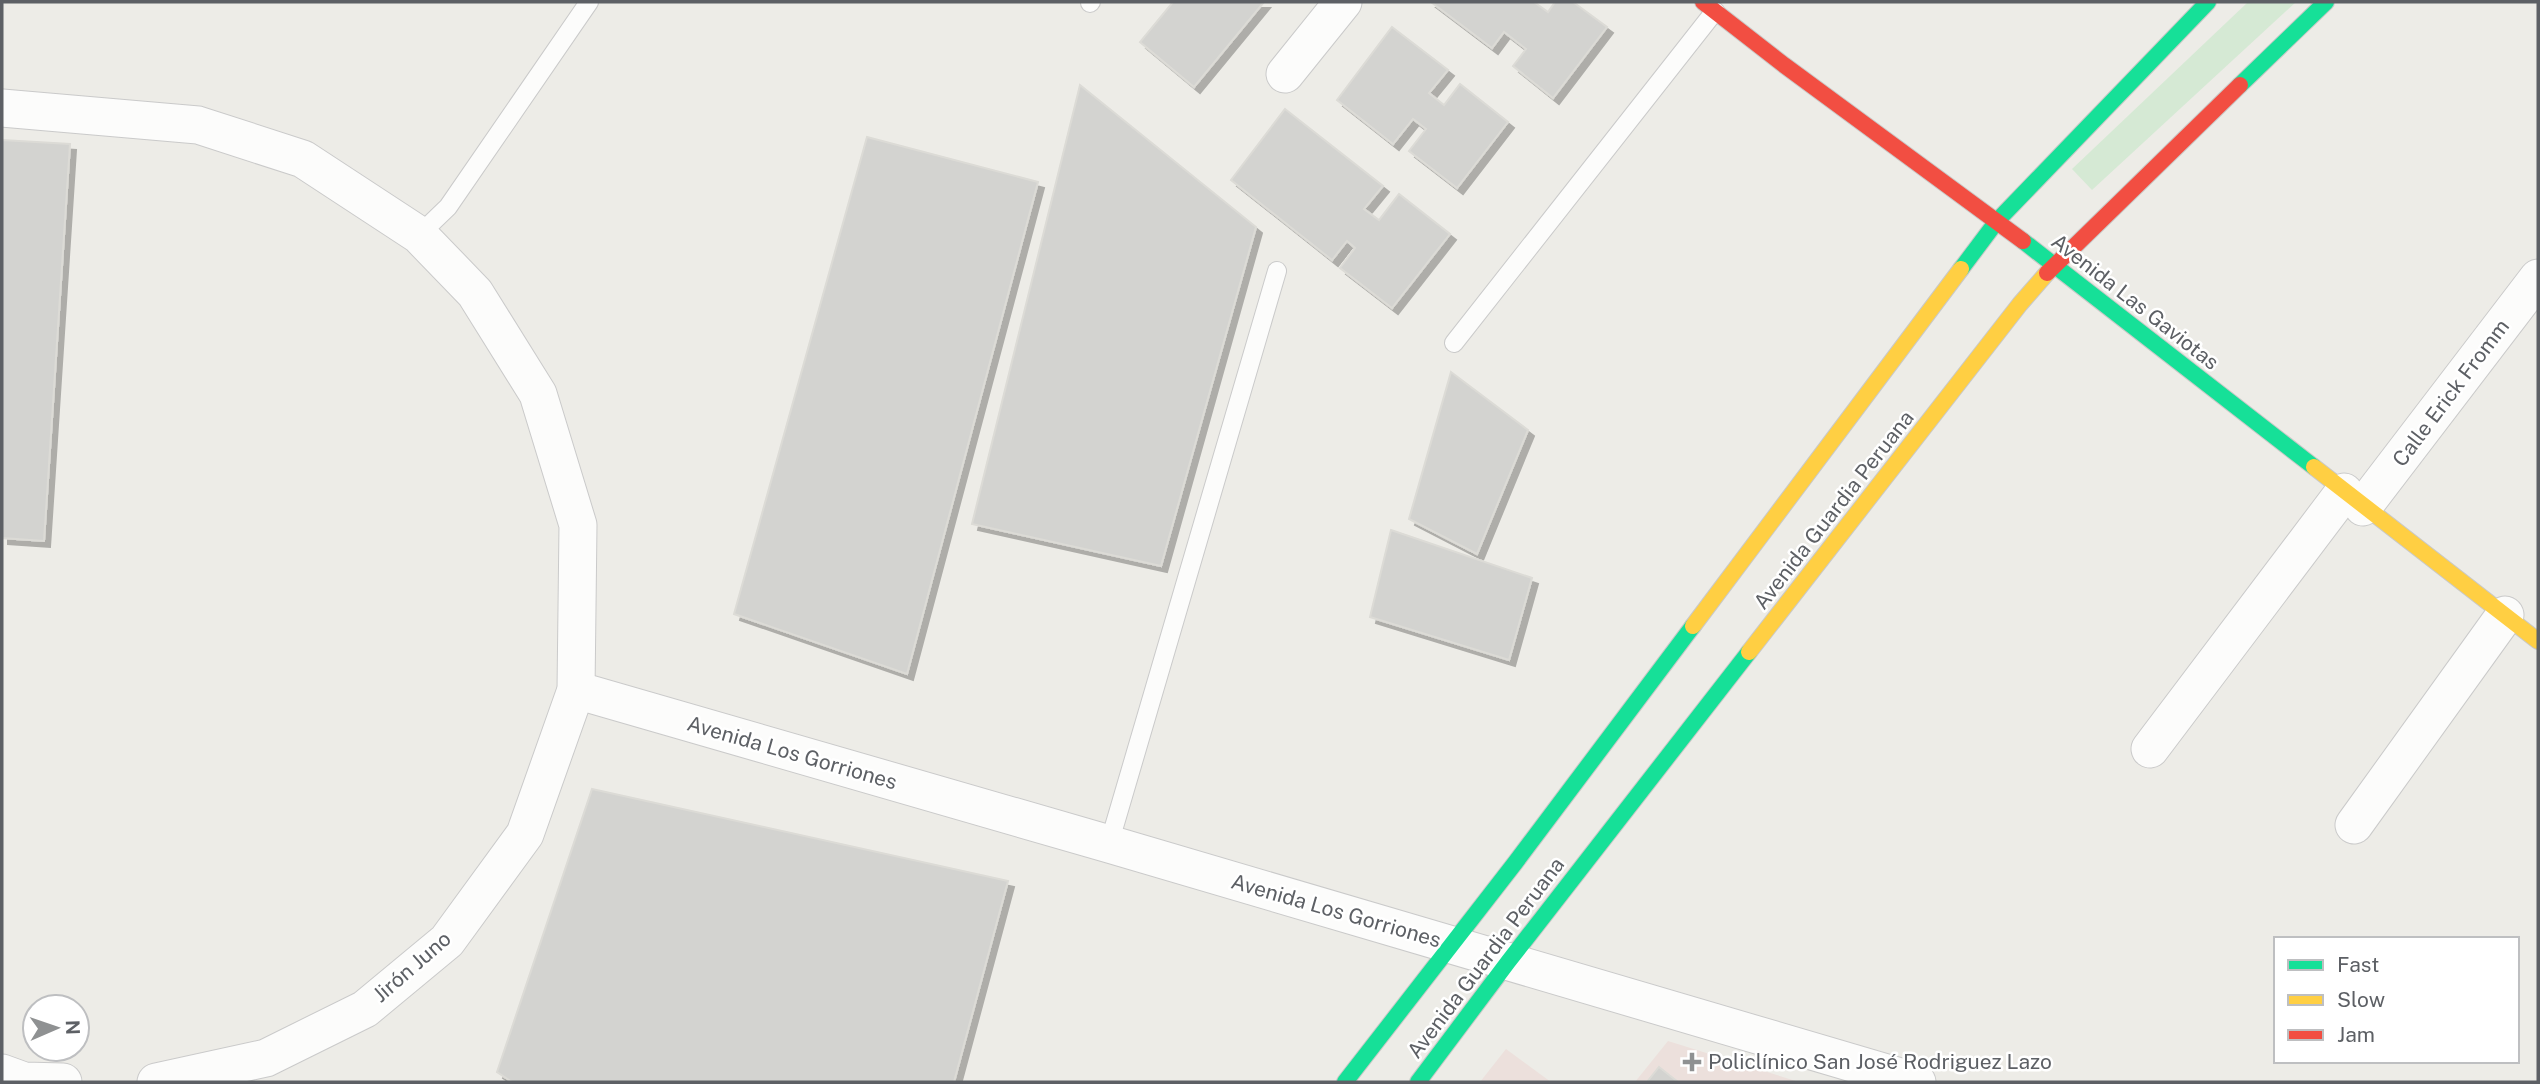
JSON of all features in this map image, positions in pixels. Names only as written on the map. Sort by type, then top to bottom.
[{"type":"street","points":[[1285,74],[1343,2]]},
{"type":"street","name":"Avenida Guardia Peruana","points":[[1345,1082],[1515,863],[1997,221],[2208,2]]},
{"type":"street","name":"Avenida Guardia Peruana","points":[[1418,1082],[1508,962],[2011,315],[2054,265],[2326,2]]},
{"type":"street","name":"Avenida Las Gaviotas","points":[[1709,7],[1997,221],[2538,641]]},
{"type":"street","points":[[2,108],[198,125],[303,159],[419,235],[475,293],[538,394],[579,525],[576,690]]},
{"type":"street","name":"Calle Erick Fromm","points":[[2150,749],[2538,278]]},
{"type":"street","points":[[2354,825],[2504,615]]},
{"type":"street","name":"Avenida Los Gorriones","points":[[576,690],[1917,1082]]},
{"type":"street","name":"Jirón Juno","points":[[156,1082],[266,1058],[365,1009],[446,941],[526,834],[576,690]]},
{"type":"street","points":[[2,1073],[24,1081],[63,1082]]},
{"type":"lane","points":[[419,235],[448,207],[589,2]]},
{"type":"lane","points":[[1454,343],[1709,7]]},
{"type":"lane","points":[[1109,844],[1278,271]]},
{"type":"shaded area","name":"Policlínico San José Rodriguez Lazo","points":[[1668,1041],[1799,1082],[1635,1082]]},
{"type":"shaded area","points":[[1506,1049],[1551,1082],[1480,1082]]},
{"type":"green space","points":[[2248,2],[2296,2],[2092,190],[2072,169]]},
{"type":"building","points":[[1173,2],[1264,2],[1194,87],[1140,42]]},
{"type":"building","points":[[1431,2],[1534,2],[1548,12],[1555,2],[1573,2],[1607,27],[1553,98],[1513,66],[1526,49],[1504,32],[1492,48]]},
{"type":"building","points":[[1392,27],[1448,70],[1429,93],[1444,105],[1460,84],[1508,122],[1457,188],[1409,151],[1426,129],[1413,119],[1393,144],[1337,100]]},
{"type":"building","points":[[1080,85],[1256,227],[1161,566],[972,524]]},
{"type":"building","points":[[1285,109],[1383,186],[1364,209],[1379,220],[1399,194],[1450,234],[1392,308],[1340,268],[1355,248],[1347,241],[1332,260],[1231,180]]},
{"type":"building","points":[[867,137],[1038,182],[907,674],[734,614]]},
{"type":"building","points":[[2,140],[70,144],[44,541],[2,538]]},
{"type":"building","points":[[1451,372],[1528,430],[1477,554],[1409,519]]},
{"type":"building","points":[[1391,530],[1532,578],[1509,660],[1370,617]]},
{"type":"building","points":[[592,789],[1008,881],[954,1082],[512,1082],[497,1072]]},
{"type":"building","points":[[1659,1067],[1678,1082],[1647,1082]]},
{"type":"traffic: fast","points":[[1961,269],[1997,221],[2208,2]]},
{"type":"traffic: fast","points":[[2240,85],[2326,2]]},
{"type":"traffic: fast","points":[[2023,241],[2314,467]]},
{"type":"traffic: fast","points":[[1345,1082],[1515,863],[1693,626]]},
{"type":"traffic: fast","points":[[1418,1082],[1749,652]]},
{"type":"traffic: slow","points":[[1693,626],[1961,269]]},
{"type":"traffic: slow","points":[[1749,652],[2047,273]]},
{"type":"traffic: slow","points":[[2314,467],[2538,641]]},
{"type":"traffic: jam","points":[[1703,2],[2023,241]]},
{"type":"traffic: jam","points":[[2047,273],[2240,85]]},
{"type":"place","name":"Policlínico San José Rodriguez Lazo","points":[[1692,1062]]}]
